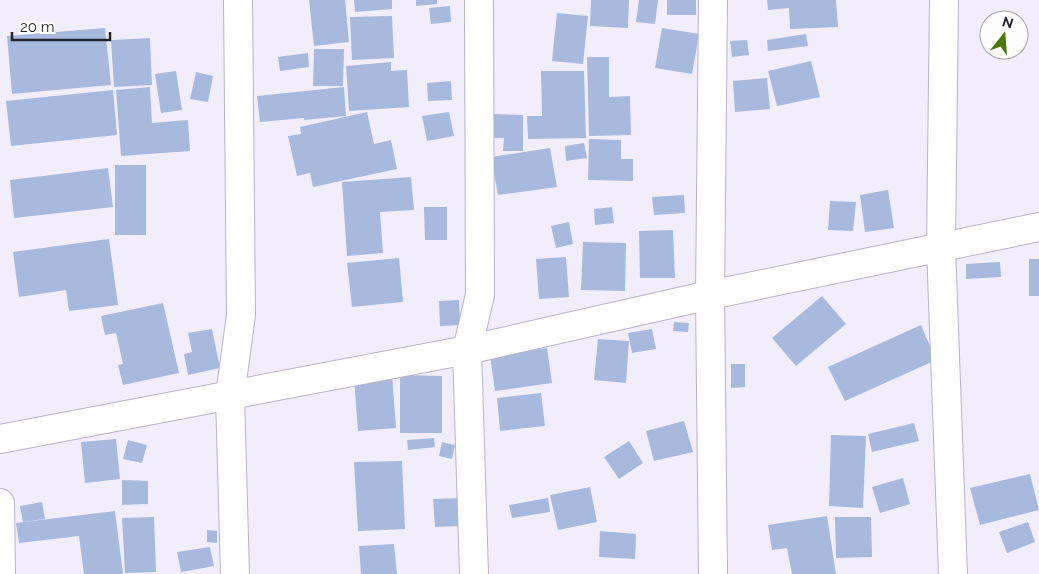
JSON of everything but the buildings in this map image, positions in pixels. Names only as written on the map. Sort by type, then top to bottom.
[{"type":"street","points":[[235,574],[230,396],[241,315],[238,0]]},
{"type":"street","points":[[474,574],[467,350],[480,295],[479,0]]},
{"type":"street","points":[[713,0],[710,294],[713,574]]},
{"type":"street","points":[[944,0],[941,247],[953,574]]},
{"type":"street","points":[[0,439],[467,350],[710,294],[1039,227]]},
{"type":"street","points":[[0,503],[1,574]]}]
